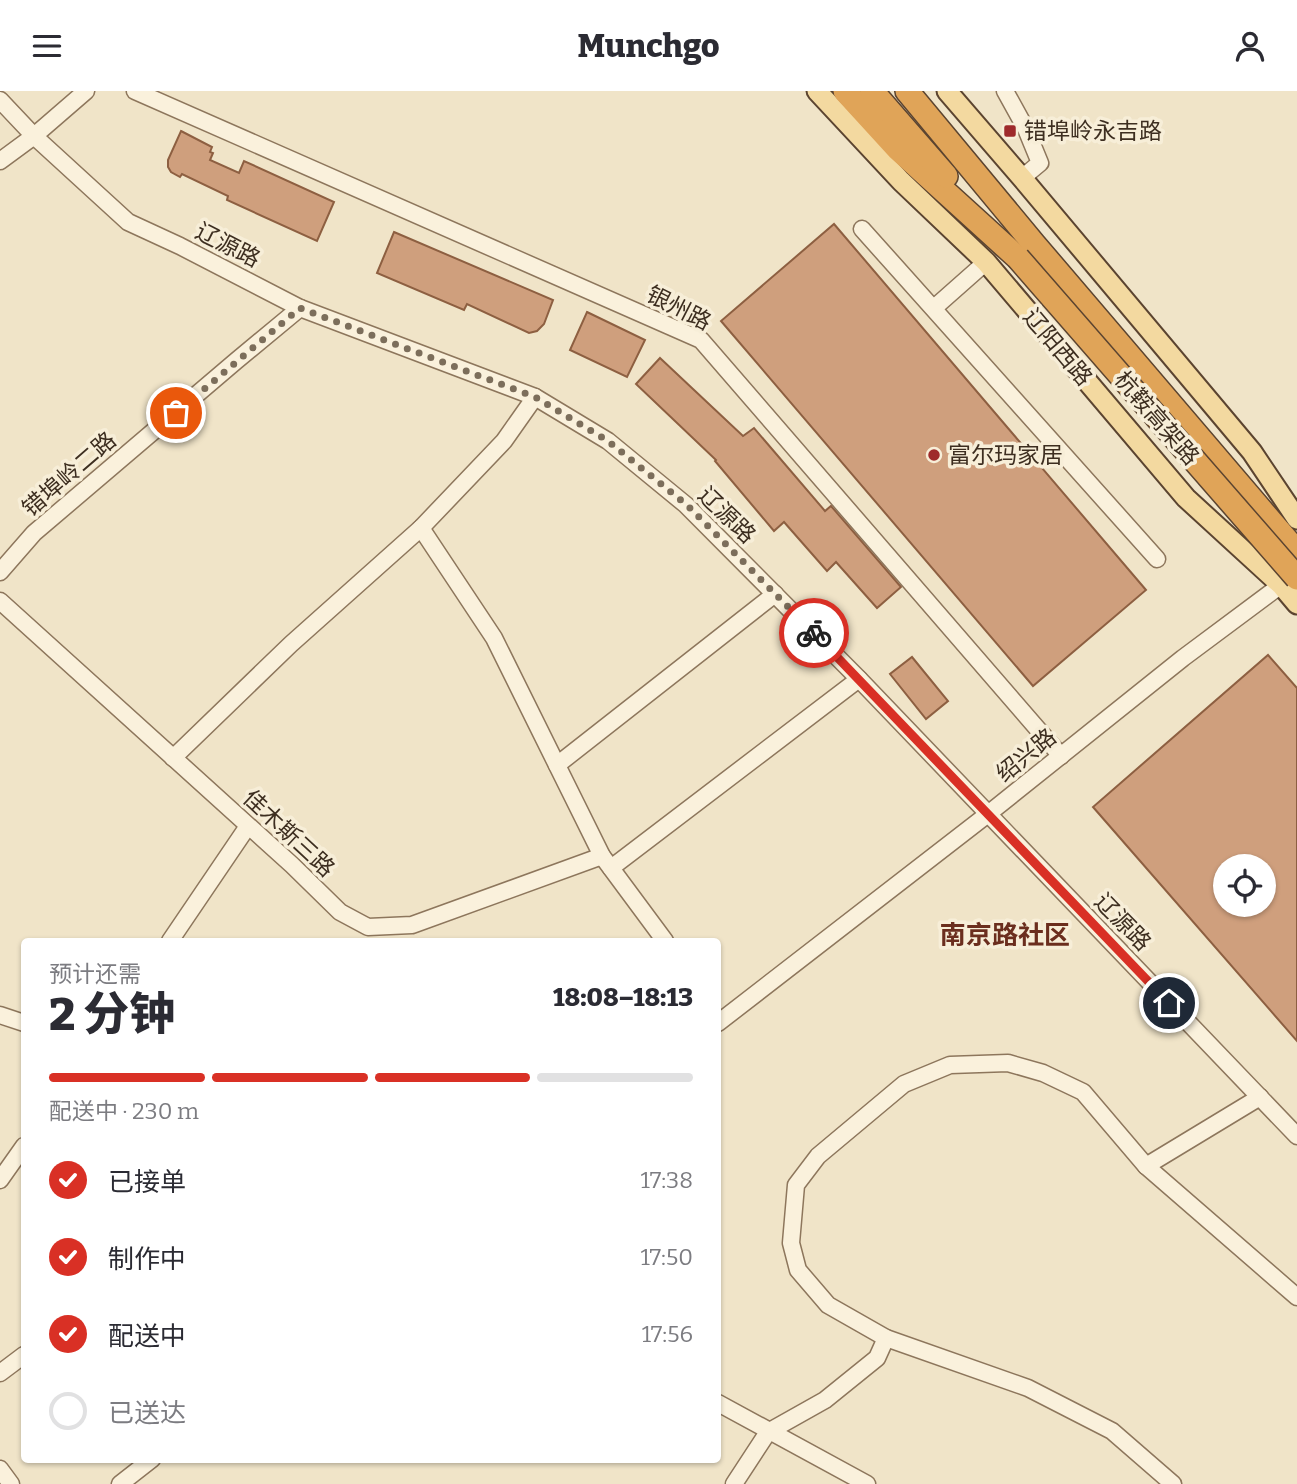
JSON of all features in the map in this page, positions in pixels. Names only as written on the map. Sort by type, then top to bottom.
[{"type":"highway","points":[[845,91],[898,149],[1026,251]]},
{"type":"highway","points":[[872,91],[1026,251]]},
{"type":"highway","points":[[907,91],[996,197]]},
{"type":"highway","points":[[925,91],[945,117],[996,197],[1026,251]]},
{"type":"highway","name":"杭鞍高架路","points":[[1026,251],[1297,552]]},
{"type":"highway","name":"杭鞍高架路","points":[[1026,251],[1292,579]]},
{"type":"main road","name":"辽阳西路","points":[[817,91],[901,181],[986,262],[1186,498],[1292,579],[1297,604]]},
{"type":"main road","points":[[947,91],[1252,452],[1297,519]]},
{"type":"street","points":[[0,161],[86,91]]},
{"type":"street","name":"银州路","points":[[135,91],[701,340],[1061,756]]},
{"type":"street","points":[[1005,91],[1026,129],[1040,163],[1022,178]]},
{"type":"street","name":"辽源路","points":[[0,100],[34,136],[128,222],[300,308],[535,397],[608,441],[687,505],[859,679],[1297,1136]]},
{"type":"street","points":[[862,229],[1157,559]]},
{"type":"street","points":[[934,307],[986,262]]},
{"type":"street","name":"错埠岭二路","points":[[0,572],[34,533],[300,308]]},
{"type":"street","points":[[173,758],[291,644],[421,528],[504,441],[535,397]]},
{"type":"street","points":[[421,528],[494,638],[607,862],[664,938]]},
{"type":"street","name":"绍兴路","points":[[721,1016],[988,814],[1183,658],[1292,579]]},
{"type":"street","points":[[557,765],[775,594]]},
{"type":"street","name":"佳木斯三路","points":[[0,601],[292,865],[340,912],[368,927],[412,925],[607,862],[859,679]]},
{"type":"street","points":[[172,938],[248,826]]},
{"type":"street","points":[[0,1015],[21,1022]]},
{"type":"street","points":[[1173,1484],[1112,1431],[1028,1388],[886,1338],[828,1305],[798,1270],[791,1243],[796,1185],[818,1156],[904,1084],[950,1065],[1008,1063],[1044,1073],[1083,1092],[1146,1166],[1297,1297]]},
{"type":"street","points":[[1146,1166],[1260,1097]]},
{"type":"street","points":[[0,1179],[21,1150]]},
{"type":"street","points":[[734,1484],[768,1431],[825,1401],[877,1359],[886,1338]]},
{"type":"street","points":[[0,1373],[21,1357]]},
{"type":"street","points":[[721,1405],[867,1484]]},
{"type":"street","points":[[120,1484],[147,1463]]},
{"type":"street","points":[[0,1469],[11,1484]]},
{"type":"building","points":[[181,131],[212,147],[210,160],[239,173],[244,161],[334,202],[317,241],[227,200],[228,196],[182,174],[180,177],[171,172],[168,160]]},
{"type":"building","name":"富尔玛家居","points":[[834,224],[1146,590],[1033,686],[721,321]]},
{"type":"building","points":[[394,232],[553,300],[544,324],[537,331],[529,333],[467,304],[464,310],[377,273]]},
{"type":"building","points":[[587,312],[645,340],[627,377],[570,350]]},
{"type":"building","points":[[660,358],[743,436],[754,428],[825,511],[831,506],[901,587],[877,608],[836,562],[827,571],[784,522],[774,531],[716,460],[636,384]]},
{"type":"building","points":[[1268,655],[1297,688],[1297,1041],[1093,807]]},
{"type":"building","points":[[912,657],[948,701],[926,719],[890,674]]},
{"type":"way so far","points":[[176,413],[300,308],[535,397],[608,441],[687,505],[814,633]]},
{"type":"place","name":"错埠岭永吉路","points":[[1010,131]]},
{"type":"place","name":"富尔玛家居","points":[[934,455]]},
{"type":"district","name":"南京路社区","points":[[1005,935]]},
{"type":"route","points":[[814,633],[1169,1003]]}]
